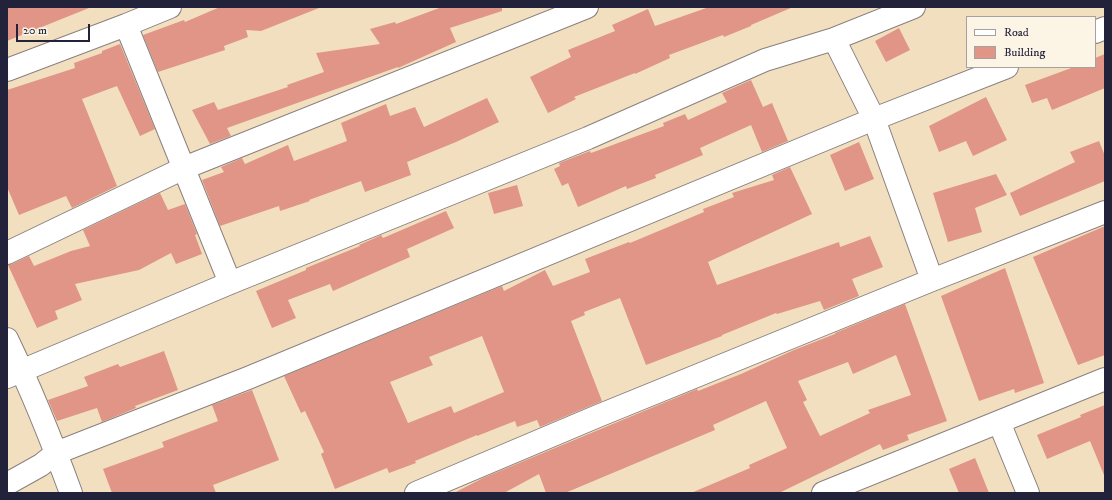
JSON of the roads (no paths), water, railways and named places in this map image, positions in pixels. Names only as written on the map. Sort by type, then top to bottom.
[{"type":"street","points":[[7,70],[170,7]]},
{"type":"street","points":[[7,253],[184,168],[587,7]]},
{"type":"street","points":[[15,374],[230,283],[588,138],[765,60],[834,40],[914,7]]},
{"type":"street","points":[[126,25],[230,283]]},
{"type":"street","points":[[834,40],[874,119],[932,280]]},
{"type":"street","points":[[7,484],[41,465],[56,453],[255,375],[874,119],[1004,68]]},
{"type":"street","points":[[416,493],[598,416],[932,280],[1105,212]]},
{"type":"street","points":[[7,339],[15,374],[56,453],[71,493]]},
{"type":"street","points":[[823,493],[1105,379]]},
{"type":"street","points":[[999,422],[1028,493]]}]
